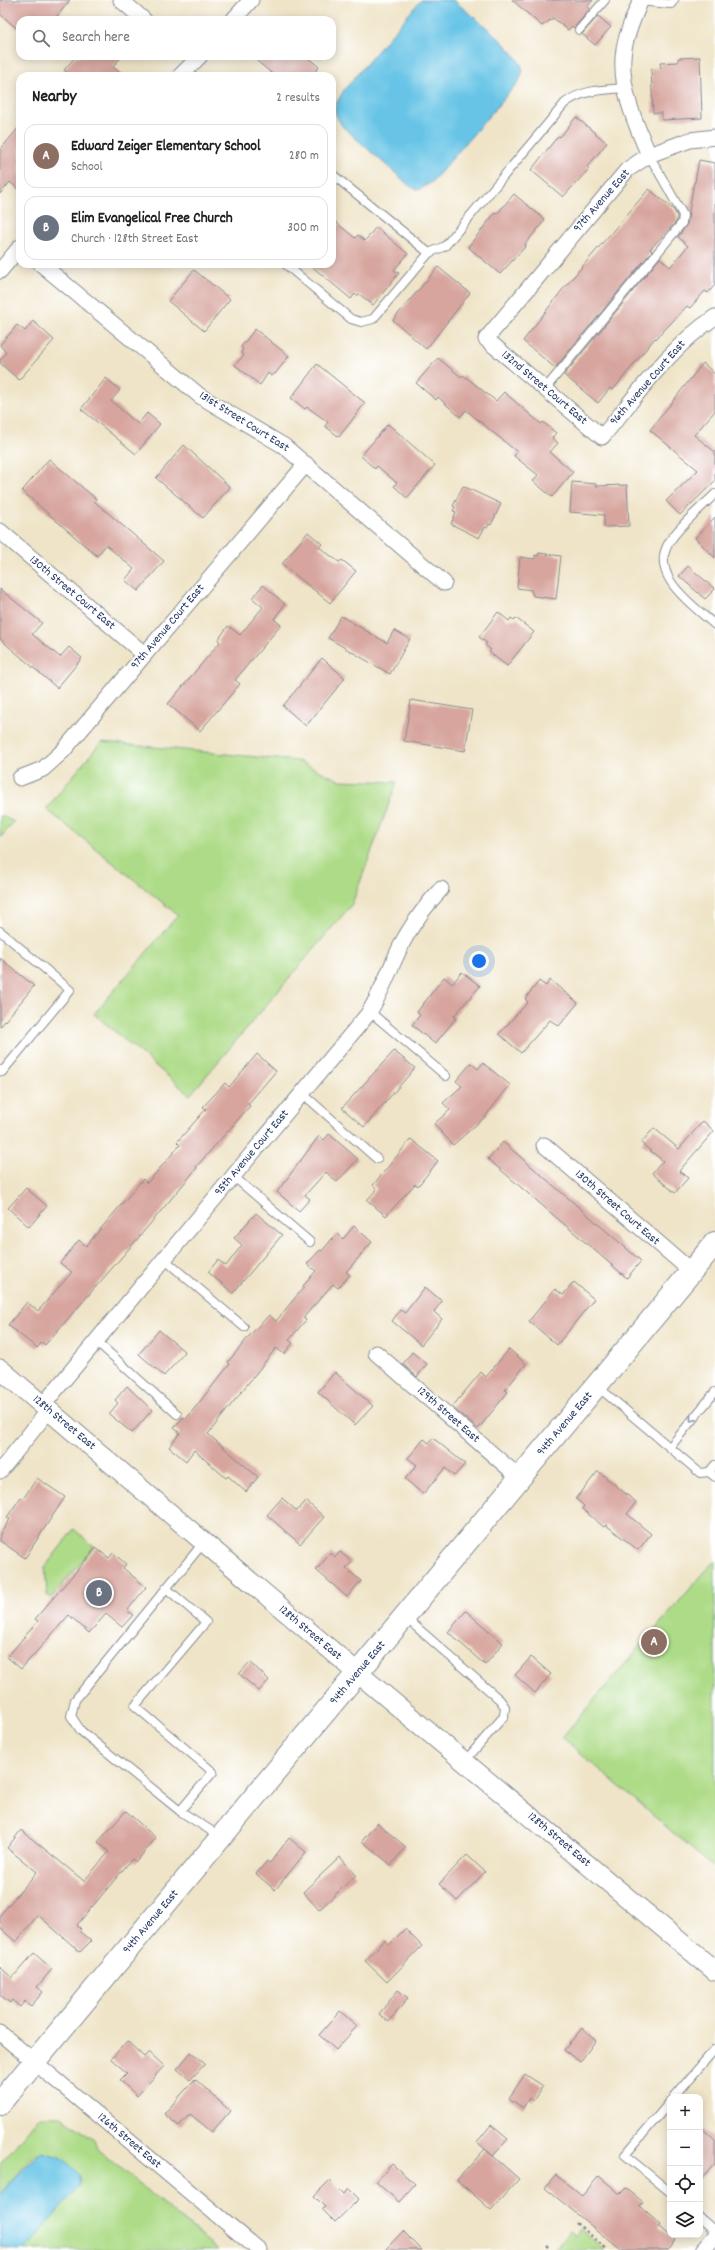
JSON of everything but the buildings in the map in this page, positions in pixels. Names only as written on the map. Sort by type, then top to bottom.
[{"type":"main road","name":"94th Avenue East","points":[[0,2104],[715,1243]]},
{"type":"street","points":[[121,0],[139,16]]},
{"type":"street","points":[[237,16],[251,0]]},
{"type":"street","points":[[639,1],[623,51],[626,88],[636,126],[648,155]]},
{"type":"street","points":[[183,72],[192,60]]},
{"type":"street","name":"97th Avenue East","points":[[486,339],[627,170],[648,155],[690,140],[715,137]]},
{"type":"street","points":[[0,271],[16,252]]},
{"type":"street","name":"131st Street Court East","points":[[46,268],[200,396],[284,446],[444,583]]},
{"type":"street","name":"96th Avenue Court East","points":[[602,437],[678,347],[698,328],[715,317]]},
{"type":"street","name":"132nd Street Court East","points":[[486,339],[602,437]]},
{"type":"street","name":"97th Avenue Court East","points":[[20,778],[44,768],[63,751],[306,464]]},
{"type":"street","name":"130th Street Court East","points":[[0,532],[144,654]]},
{"type":"street","name":"95th Avenue Court East","points":[[0,1471],[96,1341],[369,1011],[382,991],[405,937],[418,917],[441,889]]},
{"type":"street","name":"130th Street Court East","points":[[544,1145],[691,1271]]},
{"type":"street","name":"129th Street East","points":[[376,1353],[520,1478]]},
{"type":"street","name":"128th Street East","points":[[0,1369],[358,1673],[715,1971]]},
{"type":"street","name":"126th Street East","points":[[0,2033],[259,2250]]},
{"type":"street","points":[[703,2250],[715,2236]]},
{"type":"lane","points":[[579,30],[605,0]]},
{"type":"lane","points":[[639,1],[672,4],[674,0]]},
{"type":"lane","points":[[290,268],[351,319],[361,322],[373,319],[429,253],[445,246],[565,103],[575,96],[587,92],[626,88]]},
{"type":"lane","points":[[545,389],[682,223],[683,215],[648,155]]},
{"type":"lane","points":[[336,177],[429,253]]},
{"type":"lane","points":[[715,494],[669,542],[664,566],[667,576],[674,586],[715,625]]},
{"type":"lane","points":[[0,931],[70,990],[2,1072],[0,1070]]},
{"type":"lane","points":[[369,1011],[446,1076]]},
{"type":"lane","points":[[302,1093],[377,1159]]},
{"type":"lane","points":[[233,1176],[310,1242]]},
{"type":"lane","points":[[164,1259],[244,1327]]},
{"type":"lane","points":[[96,1341],[178,1414]]},
{"type":"lane","points":[[596,1386],[700,1473],[712,1474],[715,1465]]},
{"type":"lane","points":[[670,1447],[715,1392]]},
{"type":"lane","points":[[204,1542],[75,1700],[71,1716],[81,1731],[180,1811],[221,1837]]},
{"type":"lane","points":[[166,1588],[206,1622],[135,1706],[213,1772],[180,1811]]},
{"type":"lane","points":[[404,1616],[500,1700],[505,1708],[504,1716],[465,1761]]},
{"type":"lane","points":[[677,2094],[715,2049]]},
{"type":"lane","points":[[667,2106],[625,2155],[667,2190]]},
{"type":"lane","points":[[703,2221],[715,2231]]},
{"type":"path","points":[[576,2223],[608,2250]]},
{"type":"path","points":[[547,2246],[551,2250]]},
{"type":"green space","points":[[101,742],[298,761],[339,780],[397,782],[352,904],[190,1095],[94,1014],[178,915],[46,809]]},
{"type":"green space","points":[[0,815],[14,822],[0,838]]},
{"type":"green space","points":[[74,1529],[94,1547],[51,1598],[47,1595],[45,1567]]},
{"type":"green space","points":[[715,1560],[715,1869],[562,1737]]},
{"type":"green space","points":[[40,2116],[61,2116],[94,2140],[97,2149],[218,2250],[25,2250],[80,2185],[81,2179],[36,2153],[0,2194],[0,2164]]},
{"type":"green space","points":[[580,2229],[605,2250],[554,2250],[569,2231],[575,2236]]},
{"type":"water","points":[[421,0],[453,0],[480,22],[510,50],[522,67],[523,71],[519,81],[432,182],[418,190],[411,187],[343,127],[336,114],[336,105],[344,90]]},
{"type":"water","points":[[40,2152],[61,2157],[80,2174],[80,2185],[26,2249],[16,2250],[0,2246],[0,2194]]},
{"type":"place","name":"Elim Evangelical Free Church","points":[[99,1593]]},
{"type":"place","name":"Edward Zeiger Elementary School","points":[[654,1642]]}]
